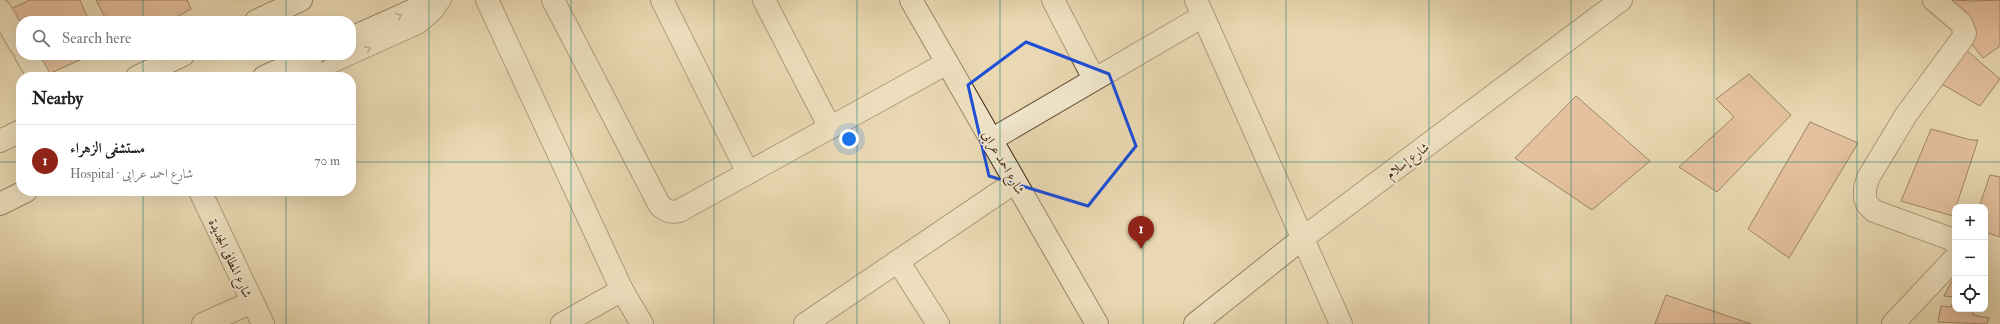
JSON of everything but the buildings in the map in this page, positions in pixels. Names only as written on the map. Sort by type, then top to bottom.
[{"type":"street","points":[[259,13],[301,0]]},
{"type":"street","points":[[356,36],[436,0]]},
{"type":"street","points":[[487,0],[622,290],[642,324]]},
{"type":"street","points":[[553,0],[660,206],[672,212],[678,211],[947,63]]},
{"type":"street","points":[[662,0],[748,173]]},
{"type":"street","points":[[764,0],[830,128]]},
{"type":"street","name":"شارع احمد عرابى","points":[[910,0],[1097,324]]},
{"type":"street","points":[[1053,0],[1094,79]]},
{"type":"street","name":"شارع إسلام","points":[[1195,324],[1303,238],[1621,0]]},
{"type":"street","points":[[1934,0],[1961,23],[1965,33],[1894,134],[1868,178],[1864,189],[1867,204],[1874,211],[1952,240]]},
{"type":"street","points":[[991,140],[1094,79],[1199,8],[1341,324]]},
{"type":"street","points":[[0,10],[16,37]]},
{"type":"street","points":[[29,60],[36,72]]},
{"type":"street","points":[[147,72],[172,60]]},
{"type":"street","points":[[275,72],[302,60]]},
{"type":"street","points":[[0,141],[16,133]]},
{"type":"street","points":[[805,324],[1015,182]]},
{"type":"street","points":[[0,204],[16,196]]},
{"type":"street","name":"شارع المطافى الجديدة","points":[[202,196],[263,324]]},
{"type":"street","points":[[898,261],[938,324]]},
{"type":"street","points":[[1893,324],[1952,261]]},
{"type":"street","points":[[562,324],[622,290]]},
{"type":"street","points":[[203,324],[252,302]]},
{"type":"lane","points":[[356,55],[420,26],[435,13],[444,0]]},
{"type":"lane","points":[[318,72],[345,60]]},
{"type":"highlighted area","points":[[1026,42],[1109,74],[1136,146],[1088,206],[989,176],[968,85]]},
{"type":"place","name":"مستشفى الزهراء","points":[[1141,249]]}]
